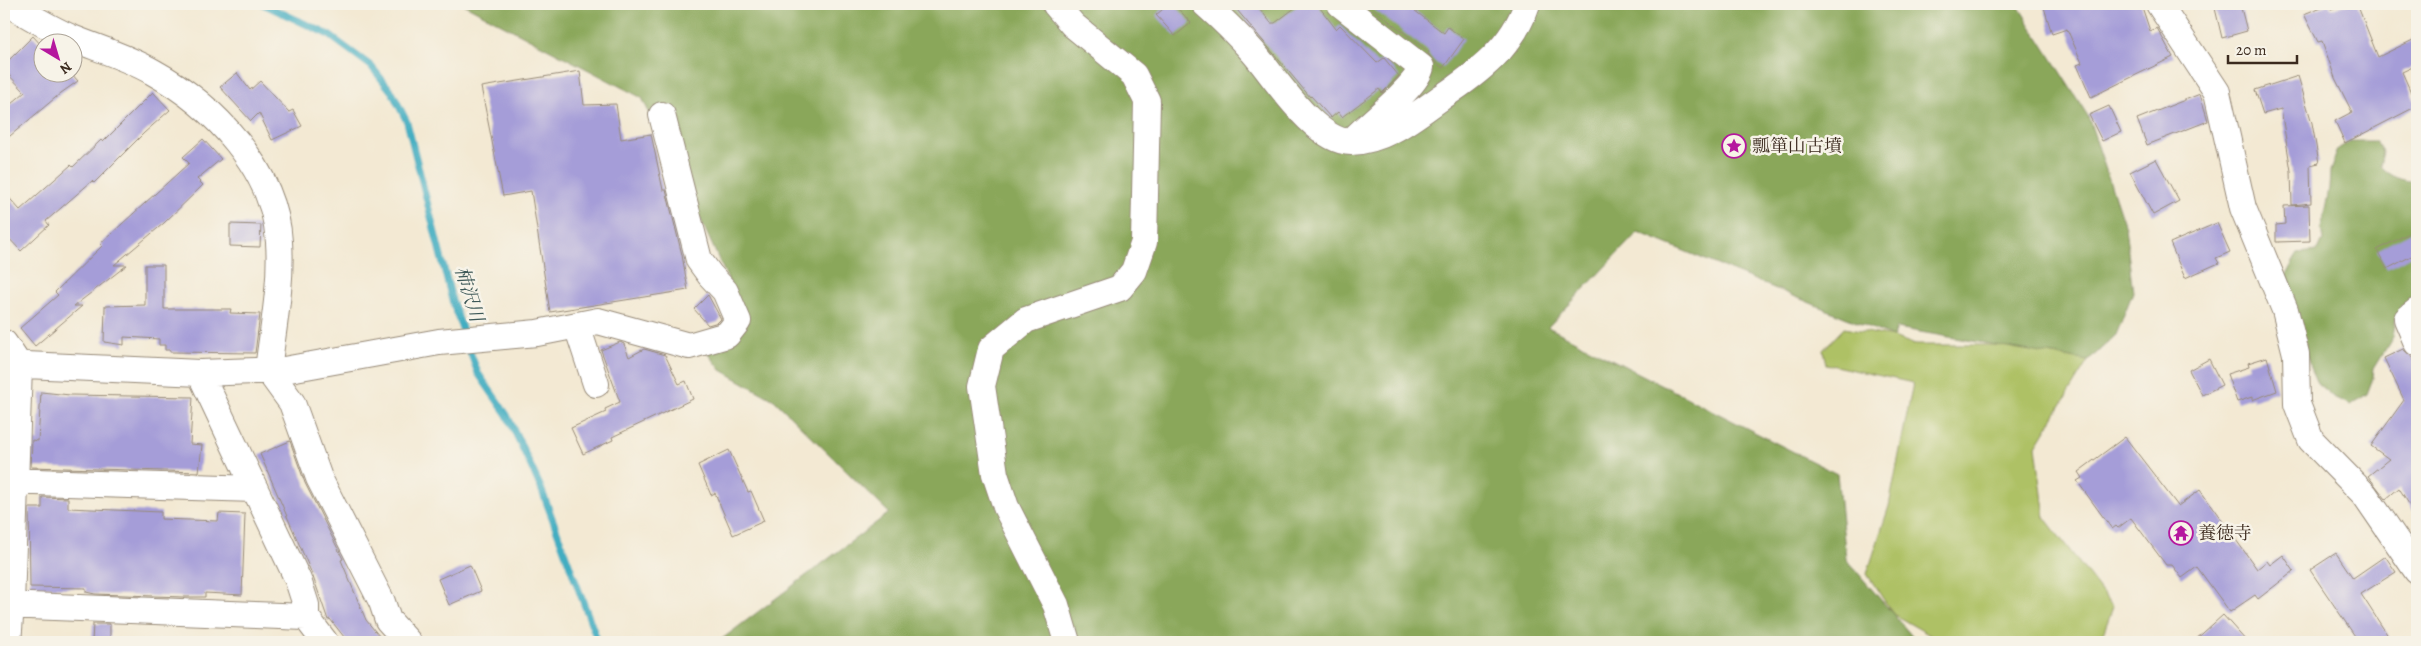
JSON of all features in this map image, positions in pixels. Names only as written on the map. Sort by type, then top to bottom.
[{"type":"street","points":[[9,4],[48,28],[125,58],[174,85],[220,124],[258,172],[269,198],[279,240],[280,271],[268,370],[292,404],[319,478],[382,602],[388,620],[408,642]]},
{"type":"street","points":[[1055,4],[1073,25],[1134,75],[1147,102],[1144,242],[1134,271],[1120,288],[1026,320],[991,348],[982,386],[996,474],[1006,507],[1056,604],[1067,642]]},
{"type":"street","points":[[1205,4],[1252,51],[1317,126],[1331,136],[1351,142],[1374,138],[1394,129],[1486,65],[1505,46],[1526,4]]},
{"type":"street","points":[[1340,4],[1421,67],[1420,74],[1406,91],[1367,124],[1351,142]]},
{"type":"street","points":[[2167,6],[2218,92],[2243,208],[2285,310],[2296,354],[2297,404],[2311,440],[2365,495],[2417,571]]},
{"type":"street","points":[[11,365],[200,373],[284,370],[439,342],[526,334],[598,321],[689,346],[727,335],[738,321],[725,290],[710,275],[699,260],[662,114]]},
{"type":"street","points":[[2417,311],[2407,319],[2417,343]]},
{"type":"street","points":[[576,326],[596,384]]},
{"type":"street","points":[[4,343],[11,365],[8,642]]},
{"type":"street","points":[[200,373],[298,580],[306,605],[306,617],[325,642]]},
{"type":"street","points":[[10,482],[255,488]]},
{"type":"street","points":[[8,605],[306,617]]},
{"type":"green space","points":[[463,4],[2017,4],[2088,116],[2125,227],[2133,292],[2116,335],[2088,361],[1897,328],[1893,337],[1638,232],[1548,327],[1837,474],[1846,559],[1917,642],[718,642],[889,513],[774,400],[721,370],[705,349],[739,304],[690,196],[642,98]]},
{"type":"green space","points":[[2350,141],[2376,141],[2383,151],[2380,166],[2397,178],[2417,182],[2417,299],[2396,317],[2393,337],[2374,368],[2373,378],[2367,394],[2351,405],[2333,397],[2317,383],[2310,368],[2304,342],[2282,295],[2286,275],[2298,253],[2318,251],[2323,240],[2321,228],[2329,189],[2330,171],[2338,149]]},
{"type":"green space","points":[[1844,328],[1893,337],[1916,345],[2026,345],[2088,361],[2036,446],[2045,518],[2113,607],[2100,642],[1942,642],[1893,614],[1867,574],[1889,506],[1913,383],[1826,364],[1823,350]]},
{"type":"building","points":[[1169,4],[1174,4],[1191,23],[1175,36],[1156,15]]},
{"type":"building","points":[[1232,4],[1256,4],[1271,23],[1275,23],[1300,4],[1317,4],[1336,29],[1340,25],[1377,63],[1384,58],[1399,76],[1382,93],[1379,89],[1342,117],[1338,112],[1331,118],[1310,97]]},
{"type":"building","points":[[1367,4],[1406,4],[1444,33],[1448,27],[1464,39],[1443,68],[1428,54],[1429,52]]},
{"type":"building","points":[[2043,4],[2141,4],[2150,31],[2157,28],[2173,57],[2091,97],[2077,65],[2082,63],[2067,29],[2052,34]]},
{"type":"building","points":[[2214,4],[2240,4],[2247,31],[2222,38]]},
{"type":"building","points":[[2329,4],[2331,9],[2344,4],[2357,4],[2378,57],[2417,38],[2417,65],[2402,72],[2417,106],[2345,143],[2335,121],[2352,112],[2335,78],[2322,41],[2318,42],[2304,14]]},
{"type":"building","points":[[32,37],[32,82],[77,82],[4,141],[4,110],[25,92],[4,70],[4,65]]},
{"type":"building","points":[[580,71],[584,105],[616,104],[621,139],[651,134],[663,190],[666,190],[682,255],[688,290],[550,312],[531,191],[503,196],[481,87]]},
{"type":"building","points":[[237,73],[250,90],[260,81],[289,112],[293,110],[302,126],[272,140],[259,113],[251,121],[220,87]]},
{"type":"building","points":[[2298,76],[2312,123],[2319,163],[2310,165],[2311,203],[2292,205],[2291,171],[2281,109],[2263,114],[2255,90]]},
{"type":"building","points":[[153,92],[170,110],[94,183],[92,181],[46,221],[49,225],[21,251],[4,233],[4,192],[20,210],[71,165],[73,167],[101,140],[103,142]]},
{"type":"building","points":[[2200,94],[2208,121],[2147,145],[2137,119]]},
{"type":"building","points":[[2109,106],[2121,132],[2102,141],[2089,115]]},
{"type":"building","points":[[203,139],[221,159],[197,179],[203,185],[164,223],[114,265],[127,265],[74,306],[82,306],[35,346],[20,328],[58,295],[55,292],[102,246],[100,244],[189,163],[183,157]]},
{"type":"building","points":[[2156,159],[2179,201],[2153,215],[2130,172]]},
{"type":"building","points":[[2309,205],[2310,241],[2276,242],[2276,225],[2285,224],[2284,206]]},
{"type":"building","points":[[2217,223],[2230,252],[2216,258],[2219,263],[2185,278],[2170,243]]},
{"type":"building","points":[[230,224],[261,225],[260,247],[230,246]]},
{"type":"building","points":[[2417,229],[2417,253],[2387,269],[2377,250]]},
{"type":"building","points":[[145,265],[164,265],[164,309],[231,309],[230,313],[260,314],[255,353],[170,352],[170,350],[165,350],[165,345],[159,345],[159,339],[124,337],[124,345],[104,342],[105,306],[145,305]]},
{"type":"building","points":[[708,295],[721,319],[708,325],[694,309]]},
{"type":"building","points":[[620,342],[624,344],[629,357],[644,349],[665,355],[679,384],[686,381],[693,399],[612,437],[613,440],[583,454],[571,428],[606,412],[605,409],[620,402],[601,350]]},
{"type":"building","points":[[2403,349],[2411,356],[2417,368],[2417,517],[2399,488],[2386,499],[2368,476],[2389,459],[2371,446],[2404,400],[2384,358]]},
{"type":"building","points":[[2267,357],[2277,391],[2252,400],[2252,397],[2237,402],[2227,374],[2249,367],[2248,363]]},
{"type":"building","points":[[2209,359],[2222,385],[2202,395],[2189,370]]},
{"type":"building","points":[[41,392],[70,395],[193,397],[190,444],[202,445],[199,472],[31,467],[32,440],[38,441]]},
{"type":"building","points":[[2125,437],[2178,506],[2200,490],[2257,569],[2267,561],[2270,565],[2283,555],[2294,571],[2258,599],[2255,595],[2230,612],[2197,567],[2182,578],[2172,565],[2166,565],[2131,518],[2118,528],[2116,526],[2112,529],[2077,481],[2082,478],[2078,472]]},
{"type":"building","points":[[290,441],[305,483],[343,559],[341,560],[366,620],[384,642],[348,642],[330,619],[328,620],[312,574],[260,454]]},
{"type":"building","points":[[729,450],[748,492],[751,491],[764,521],[733,535],[715,493],[711,495],[698,465]]},
{"type":"building","points":[[42,497],[68,498],[68,508],[161,512],[161,519],[218,521],[219,513],[245,514],[242,595],[205,593],[205,597],[184,597],[95,594],[86,592],[86,588],[30,587],[29,508],[42,508]]},
{"type":"building","points":[[2336,553],[2353,578],[2385,556],[2396,572],[2361,594],[2392,642],[2359,642],[2310,570]]},
{"type":"building","points":[[470,565],[481,591],[449,605],[438,579]]},
{"type":"building","points":[[2223,615],[2247,642],[2193,642]]},
{"type":"building","points":[[93,624],[110,624],[110,642],[92,642]]},
{"type":"waterway","name":"柿沢川","points":[[263,4],[329,35],[371,66],[392,92],[407,122],[452,300],[464,334]]},
{"type":"waterway","name":"柿沢川","points":[[467,344],[478,373],[507,415],[541,488],[598,642]]},
{"type":"place","name":"瓢箪山古墳","points":[[1734,146]]},
{"type":"place","name":"養徳寺","points":[[2181,533]]}]
